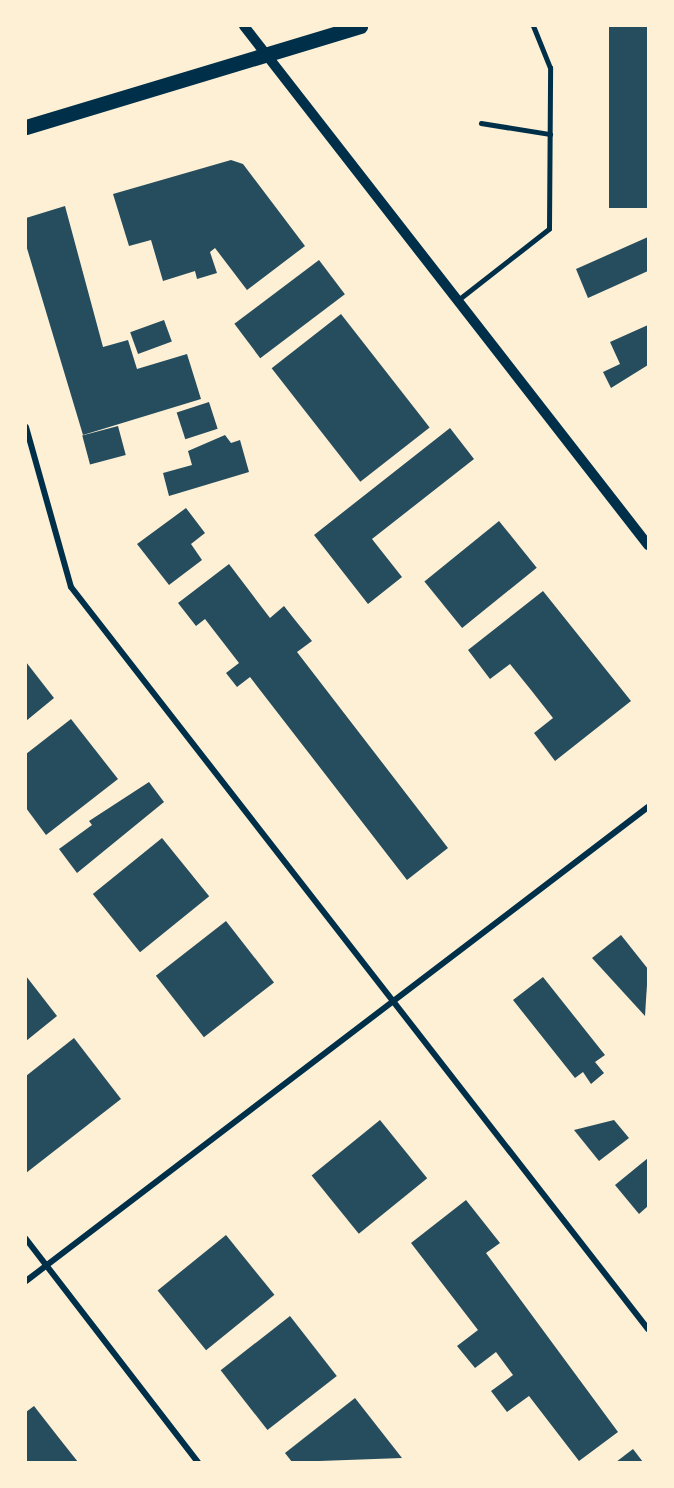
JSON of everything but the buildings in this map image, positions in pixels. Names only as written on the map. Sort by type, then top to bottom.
[{"type":"main road","points":[[26,127],[270,57],[360,26]]},
{"type":"street","points":[[244,26],[648,545]]},
{"type":"street","points":[[26,427],[70,588],[648,1329]]},
{"type":"street","points":[[26,1281],[45,1264],[396,1004],[648,807]]},
{"type":"street","points":[[26,1239],[198,1462]]},
{"type":"lane","points":[[458,300],[549,230],[550,68],[533,26]]},
{"type":"lane","points":[[481,123],[550,134]]}]
